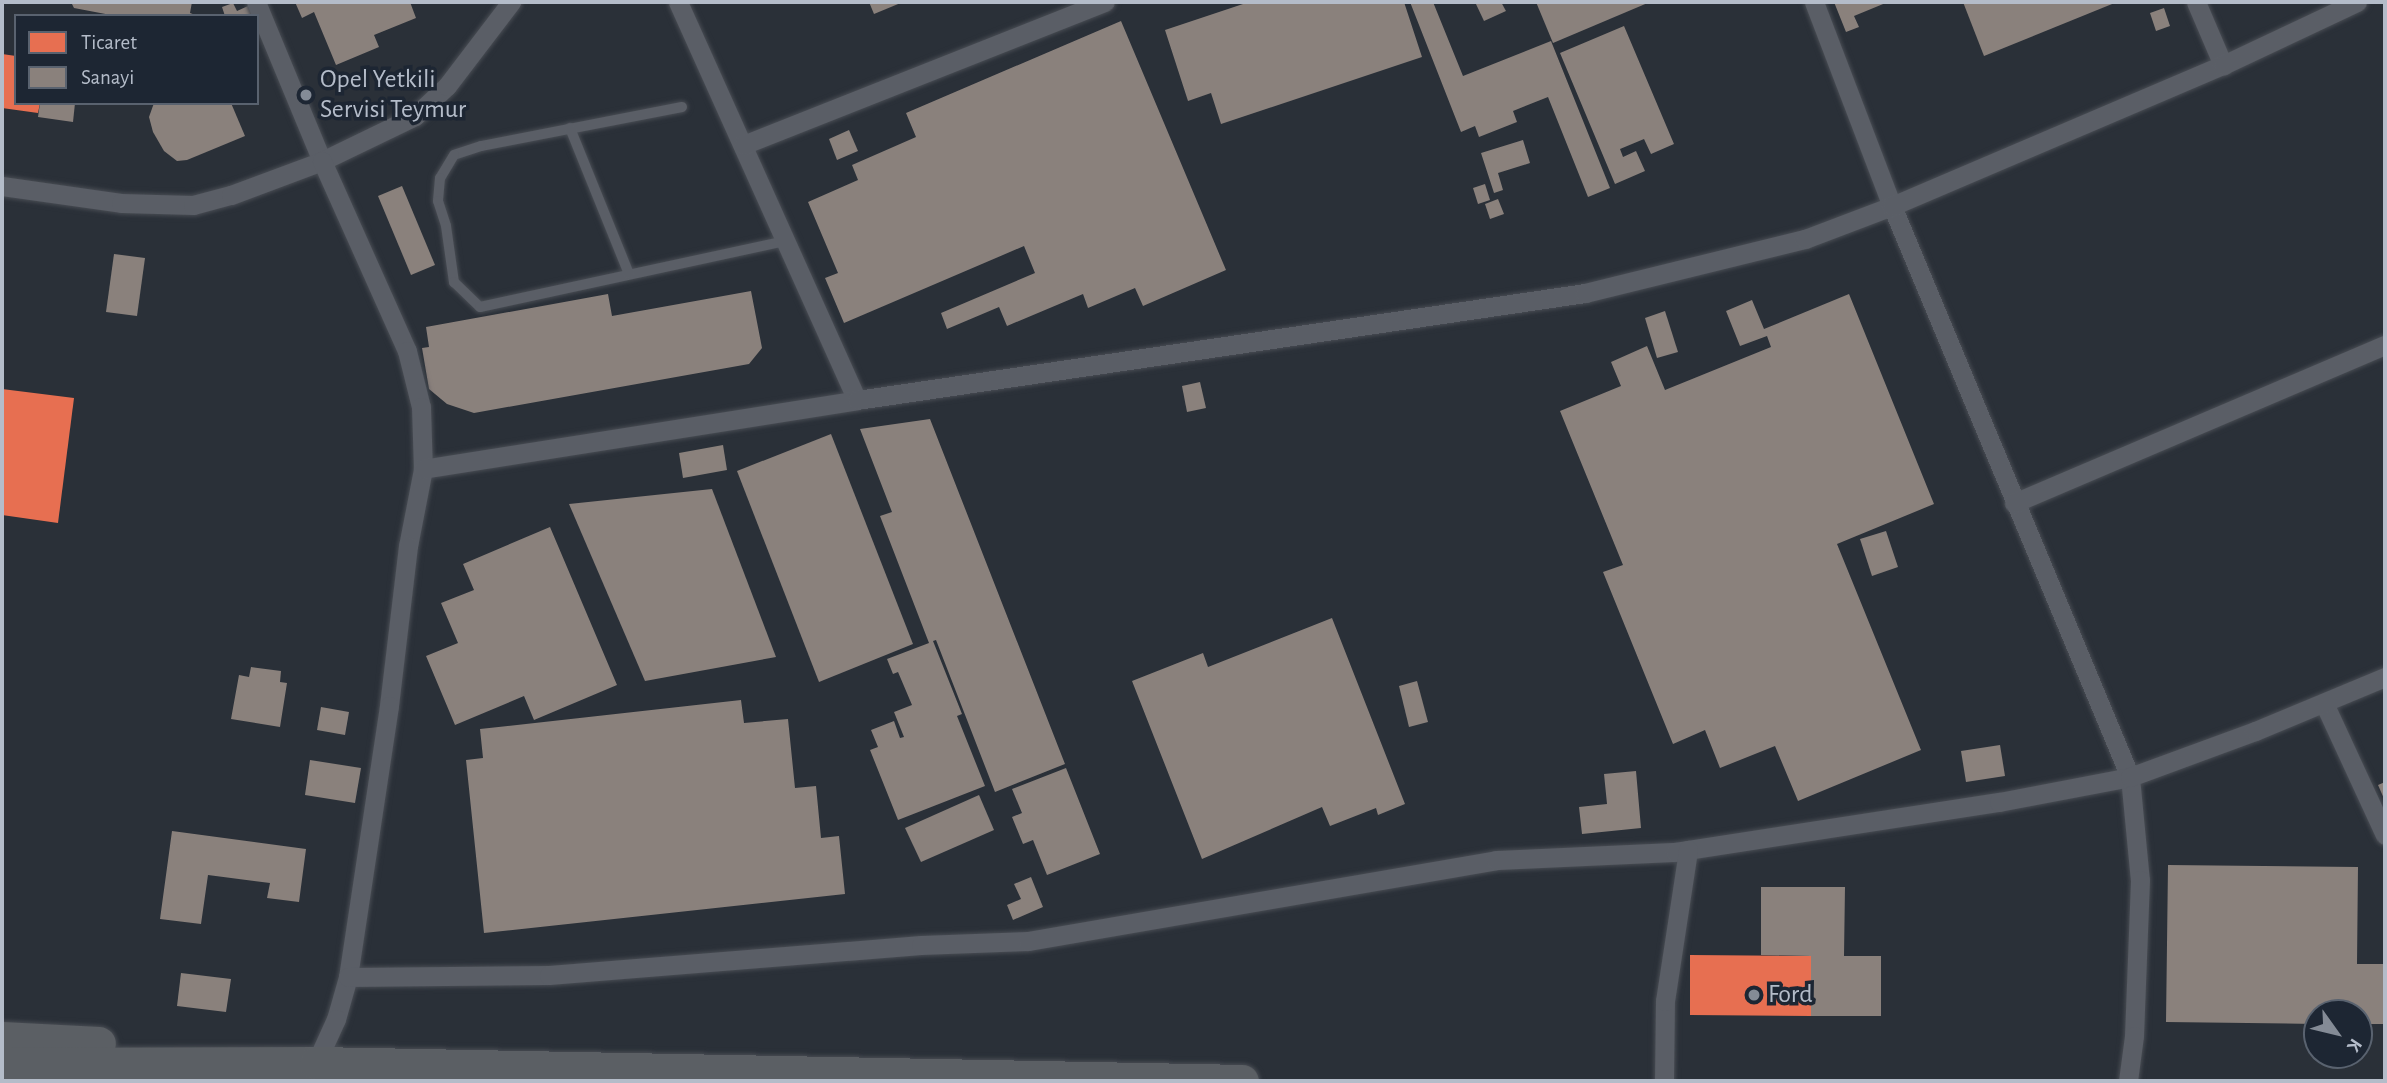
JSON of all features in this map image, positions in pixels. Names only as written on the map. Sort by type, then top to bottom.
[{"type":"highway","points":[[2,1038],[182,1048],[257,1064]]},
{"type":"highway","points":[[2,1064],[316,1063],[1242,1081]]},
{"type":"street","points":[[256,2],[321,161],[407,351],[421,407],[423,469],[408,546],[389,706],[348,977],[336,1019],[316,1063]]},
{"type":"street","points":[[2,186],[121,202],[193,205],[231,195],[321,161],[415,116],[447,86],[510,2]]},
{"type":"street","points":[[678,2],[857,400]]},
{"type":"street","points":[[743,145],[1105,2]]},
{"type":"street","points":[[1814,2],[1892,206],[2130,777],[2140,880],[2134,1036],[2128,1081]]},
{"type":"street","points":[[2196,2],[2223,65]]},
{"type":"street","points":[[423,469],[857,400],[1585,293],[1805,239],[1892,206],[2223,65],[2357,2]]},
{"type":"street","points":[[2014,503],[2385,345]]},
{"type":"street","points":[[348,977],[549,975],[921,945],[1028,941],[1496,860],[1688,850],[1999,802],[2130,777],[2385,677]]},
{"type":"street","points":[[2325,702],[2385,835]]},
{"type":"street","points":[[1664,1081],[1665,1001],[1688,850]]},
{"type":"lane","points":[[682,107],[570,128],[454,155],[440,178],[438,201],[446,226],[454,282],[480,307],[786,241]]},
{"type":"lane","points":[[570,128],[629,274]]},
{"type":"building: Ticaret","points":[[2,54],[14,56],[14,105],[40,105],[38,113],[2,108]]},
{"type":"building: Ticaret","points":[[2,389],[74,398],[58,523],[2,515]]},
{"type":"building: Ticaret","points":[[1690,955],[1811,956],[1811,1016],[1690,1015]]},
{"type":"building: Sanayi","points":[[71,2],[192,2],[190,13],[193,14],[106,14],[74,8]]},
{"type":"building: Sanayi","points":[[295,2],[410,2],[416,18],[374,35],[379,47],[336,65],[314,12],[302,18]]},
{"type":"building: Sanayi","points":[[869,2],[903,2],[874,14]]},
{"type":"building: Sanayi","points":[[1249,2],[1404,2],[1422,57],[1221,124],[1211,93],[1188,101],[1165,30]]},
{"type":"building: Sanayi","points":[[1410,2],[1433,2],[1463,76],[1551,41],[1610,188],[1588,197],[1548,97],[1513,111],[1517,122],[1479,137],[1475,126],[1461,132]]},
{"type":"building: Sanayi","points":[[1475,2],[1501,2],[1506,11],[1484,21]]},
{"type":"building: Sanayi","points":[[1536,2],[1650,2],[1553,43]]},
{"type":"building: Sanayi","points":[[1834,2],[1888,2],[1854,16],[1859,27],[1846,32]]},
{"type":"building: Sanayi","points":[[1963,2],[2117,2],[1984,56]]},
{"type":"building: Sanayi","points":[[233,3],[237,11],[248,6],[252,14],[224,14],[222,7]]},
{"type":"building: Sanayi","points":[[2164,8],[2170,26],[2156,31],[2150,13]]},
{"type":"building: Sanayi","points":[[1121,21],[1226,270],[1143,306],[1135,288],[1088,308],[1083,294],[1007,326],[999,307],[947,329],[941,313],[1035,273],[1024,246],[844,323],[825,278],[838,273],[808,202],[858,180],[852,165],[916,137],[906,113]]},
{"type":"building: Sanayi","points":[[1624,26],[1674,144],[1651,154],[1644,139],[1620,149],[1623,157],[1636,151],[1645,171],[1615,184],[1560,53]]},
{"type":"building: Sanayi","points":[[40,105],[75,105],[73,122],[38,117]]},
{"type":"building: Sanayi","points":[[153,105],[232,105],[245,136],[187,160],[177,161],[164,151],[153,132],[149,117]]},
{"type":"building: Sanayi","points":[[849,130],[858,151],[837,160],[829,139]]},
{"type":"building: Sanayi","points":[[1523,140],[1530,163],[1498,173],[1503,190],[1494,193],[1481,153]]},
{"type":"building: Sanayi","points":[[1485,184],[1490,200],[1478,204],[1473,188]]},
{"type":"building: Sanayi","points":[[402,186],[435,265],[411,275],[378,196]]},
{"type":"building: Sanayi","points":[[1498,199],[1504,214],[1490,219],[1485,204]]},
{"type":"building: Sanayi","points":[[114,254],[145,258],[137,316],[106,312]]},
{"type":"building: Sanayi","points":[[751,291],[762,348],[749,364],[474,413],[447,404],[429,389],[422,348],[429,347],[426,327],[608,294],[612,316]]},
{"type":"building: Sanayi","points":[[1849,294],[1934,504],[1837,544],[1921,750],[1798,801],[1775,746],[1720,768],[1705,730],[1673,744],[1603,572],[1623,565],[1560,411],[1621,386],[1611,362],[1647,346],[1665,390],[1771,347],[1767,336],[1740,346],[1726,311],[1752,300],[1764,329]]},
{"type":"building: Sanayi","points":[[1665,311],[1678,352],[1657,358],[1645,318]]},
{"type":"building: Sanayi","points":[[1200,382],[1206,408],[1187,412],[1182,386]]},
{"type":"building: Sanayi","points":[[930,419],[1065,764],[995,792],[936,640],[933,641],[962,714],[957,716],[985,786],[898,820],[870,750],[878,747],[871,730],[894,721],[900,738],[904,737],[894,712],[912,705],[898,672],[893,674],[887,659],[929,643],[880,516],[892,512],[860,429]]},
{"type":"building: Sanayi","points":[[831,434],[913,644],[819,682],[737,471]]},
{"type":"building: Sanayi","points":[[723,445],[727,470],[683,478],[679,453]]},
{"type":"building: Sanayi","points":[[712,489],[776,657],[645,681],[569,504]]},
{"type":"building: Sanayi","points":[[550,527],[617,685],[534,720],[524,696],[455,725],[426,656],[458,643],[441,603],[474,590],[463,564]]},
{"type":"building: Sanayi","points":[[1886,531],[1898,567],[1872,576],[1860,539]]},
{"type":"building: Sanayi","points":[[1332,618],[1405,804],[1378,815],[1376,808],[1330,826],[1322,807],[1202,859],[1132,681],[1203,653],[1208,667]]},
{"type":"building: Sanayi","points":[[251,667],[281,671],[280,682],[287,683],[280,727],[231,719],[239,675],[249,677]]},
{"type":"building: Sanayi","points":[[1417,681],[1428,722],[1409,727],[1399,686]]},
{"type":"building: Sanayi","points":[[741,700],[744,723],[788,719],[795,788],[816,786],[821,838],[839,836],[845,894],[484,933],[466,760],[483,758],[480,729]]},
{"type":"building: Sanayi","points":[[321,707],[349,712],[345,735],[317,730]]},
{"type":"building: Sanayi","points":[[2000,745],[2005,776],[1966,782],[1961,751]]},
{"type":"building: Sanayi","points":[[310,760],[361,768],[355,803],[305,795]]},
{"type":"building: Sanayi","points":[[1066,768],[1100,854],[1047,875],[1033,840],[1023,844],[1012,817],[1022,813],[1012,789]]},
{"type":"building: Sanayi","points":[[1636,771],[1641,828],[1582,834],[1579,807],[1607,804],[1604,774]]},
{"type":"building: Sanayi","points":[[2385,782],[2385,801],[2378,785]]},
{"type":"building: Sanayi","points":[[979,795],[994,830],[921,862],[905,828]]},
{"type":"building: Sanayi","points":[[172,831],[306,849],[299,902],[267,898],[270,883],[208,875],[201,924],[160,919]]},
{"type":"building: Sanayi","points":[[2168,865],[2358,867],[2357,964],[2385,964],[2385,1024],[2373,1024],[2373,999],[2303,999],[2303,1024],[2166,1022]]},
{"type":"building: Sanayi","points":[[1031,877],[1043,907],[1013,920],[1007,905],[1021,899],[1014,884]]},
{"type":"building: Sanayi","points":[[1761,887],[1845,887],[1844,956],[1881,956],[1881,1016],[1811,1016],[1811,956],[1761,955]]},
{"type":"building: Sanayi","points":[[181,973],[231,979],[226,1012],[177,1006]]},
{"type":"place","name":"Opel Yetkili Servisi Teymur","points":[[306,95]]},
{"type":"place","name":"Ford","points":[[1754,995]]}]
